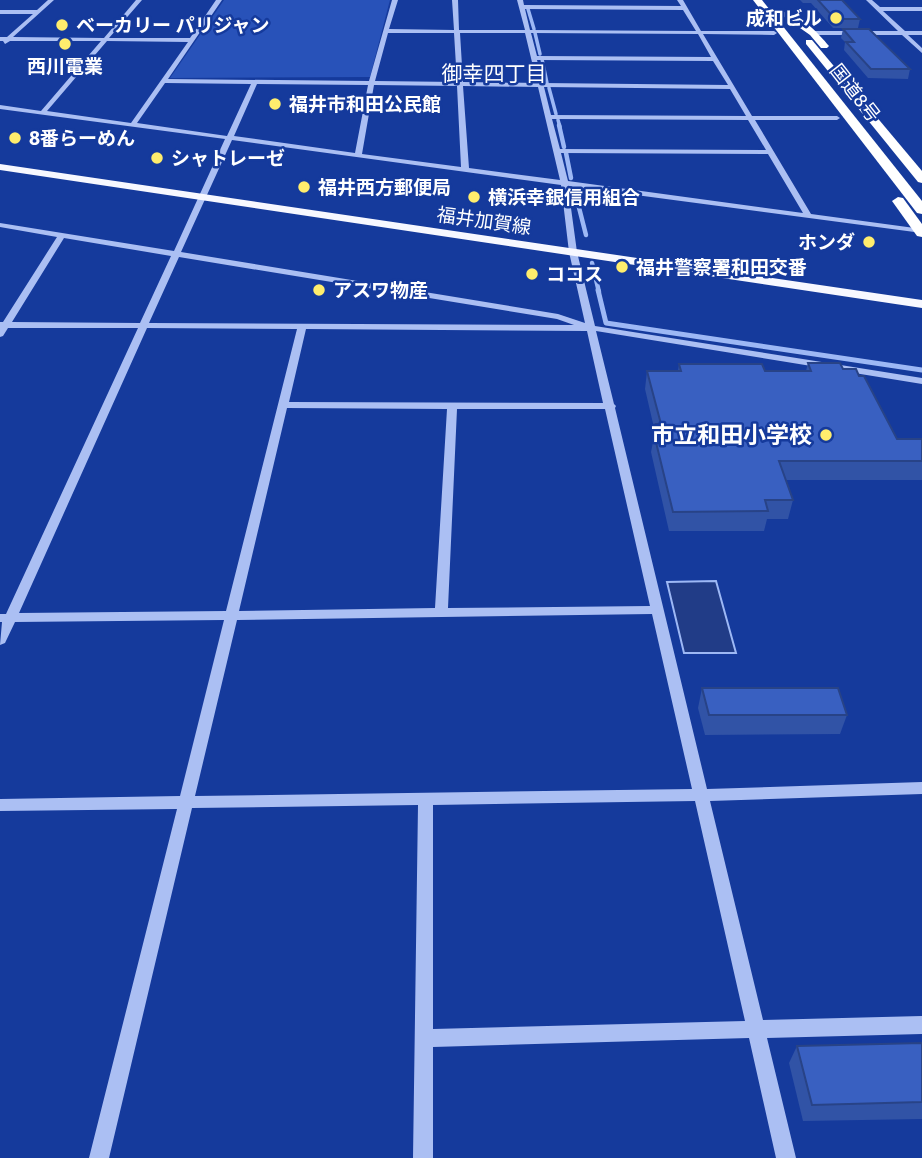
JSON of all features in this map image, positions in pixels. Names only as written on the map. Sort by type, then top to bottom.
[{"type":"highway","name":"国道8号","points":[[757,0],[922,210]]},
{"type":"highway","name":"国道8号","points":[[813,33],[783,11],[922,179]]},
{"type":"highway","points":[[773,19],[774,33],[921,232]]},
{"type":"highway","points":[[813,33],[922,160]]},
{"type":"main road","name":"福井加賀線","points":[[0,159],[206,193],[573,247],[922,293]]},
{"type":"main road","name":"福井加賀線","points":[[0,167],[206,193]]},
{"type":"main road","name":"福井加賀線","points":[[573,247],[922,304]]},
{"type":"street","points":[[0,47],[51,0]]},
{"type":"street","points":[[41,113],[139,0]]},
{"type":"street","points":[[133,125],[219,0]]},
{"type":"street","points":[[358,155],[372,81],[395,0]]},
{"type":"street","points":[[455,0],[464,168]]},
{"type":"street","points":[[680,0],[808,215]]},
{"type":"street","points":[[869,0],[922,51]]},
{"type":"street","points":[[684,8],[521,4],[564,181],[573,247],[786,1158]]},
{"type":"street","points":[[879,9],[922,9]]},
{"type":"street","points":[[0,12],[37,12]]},
{"type":"street","points":[[388,31],[774,33]]},
{"type":"street","points":[[813,33],[922,33]]},
{"type":"street","points":[[0,39],[190,40]]},
{"type":"street","points":[[534,58],[715,59]]},
{"type":"street","points":[[162,81],[372,81],[541,86],[732,87]]},
{"type":"street","points":[[0,640],[5,617],[145,326],[255,82]]},
{"type":"street","points":[[0,107],[564,181],[921,232]]},
{"type":"street","points":[[548,117],[837,118]]},
{"type":"street","points":[[557,151],[770,152]]},
{"type":"street","points":[[0,225],[558,317],[593,328],[922,381]]},
{"type":"street","points":[[0,334],[3,325],[62,236]]},
{"type":"street","points":[[490,328],[495,317],[492,306]]},
{"type":"street","points":[[3,325],[593,328]]},
{"type":"street","points":[[99,1158],[302,327]]},
{"type":"street","points":[[283,405],[611,406]]},
{"type":"street","points":[[441,613],[452,405]]},
{"type":"street","points":[[5,617],[659,610]]},
{"type":"street","points":[[0,805],[701,795],[922,788]]},
{"type":"street","points":[[424,1158],[426,799]]},
{"type":"street","points":[[424,1038],[922,1025]]},
{"type":"shaded area","points":[[224,0],[390,0],[370,77],[170,78]]},
{"type":"shaded area","points":[[716,581],[736,653],[684,653],[667,582]]},
{"type":"building","points":[[818,0],[842,0],[860,19],[835,19]]},
{"type":"building","points":[[843,29],[869,29],[910,69],[871,69],[846,42],[854,42]]},
{"type":"building","points":[[808,363],[840,363],[843,369],[856,369],[859,376],[864,376],[897,439],[922,439],[922,461],[779,461],[793,500],[765,500],[768,511],[673,512],[654,434],[659,434],[656,424],[661,424],[647,371],[681,371],[679,364],[762,364],[765,371],[811,371]]},
{"type":"building","points":[[702,688],[838,688],[847,715],[709,715]]},
{"type":"building","points":[[922,1043],[922,1102],[812,1105],[797,1046]]},
{"type":"waterway","points":[[528,9],[534,29]]},
{"type":"waterway","points":[[535,33],[540,54]]},
{"type":"waterway","points":[[542,59],[547,83]]},
{"type":"waterway","points":[[549,88],[556,114]]},
{"type":"waterway","points":[[558,120],[560,127]]},
{"type":"waterway","points":[[559,125],[564,147]]},
{"type":"waterway","points":[[566,153],[571,178]]},
{"type":"waterway","points":[[574,188],[586,235]]},
{"type":"waterway","points":[[592,263],[599,292]]},
{"type":"waterway","points":[[598,290],[606,323],[922,370]]},
{"type":"place","name":"成和ビル","points":[[836,18]]},
{"type":"place","name":"ベーカリー パリジャン","points":[[62,25]]},
{"type":"place","name":"西川電業","points":[[65,44]]},
{"type":"place","name":"福井市和田公民館","points":[[275,104]]},
{"type":"place","name":"8番らーめん","points":[[15,138]]},
{"type":"place","name":"シャトレーゼ","points":[[157,158]]},
{"type":"place","name":"福井西方郵便局","points":[[304,187]]},
{"type":"place","name":"横浜幸銀信用組合","points":[[474,197]]},
{"type":"place","name":"ホンダ","points":[[869,242]]},
{"type":"place","name":"福井警察署和田交番","points":[[622,267]]},
{"type":"place","name":"ココス","points":[[532,274]]},
{"type":"place","name":"アスワ物産","points":[[319,290]]},
{"type":"place","name":"市立和田小学校","points":[[826,435]]},
{"type":"district","name":"御幸四丁目","points":[[494,74]]}]
